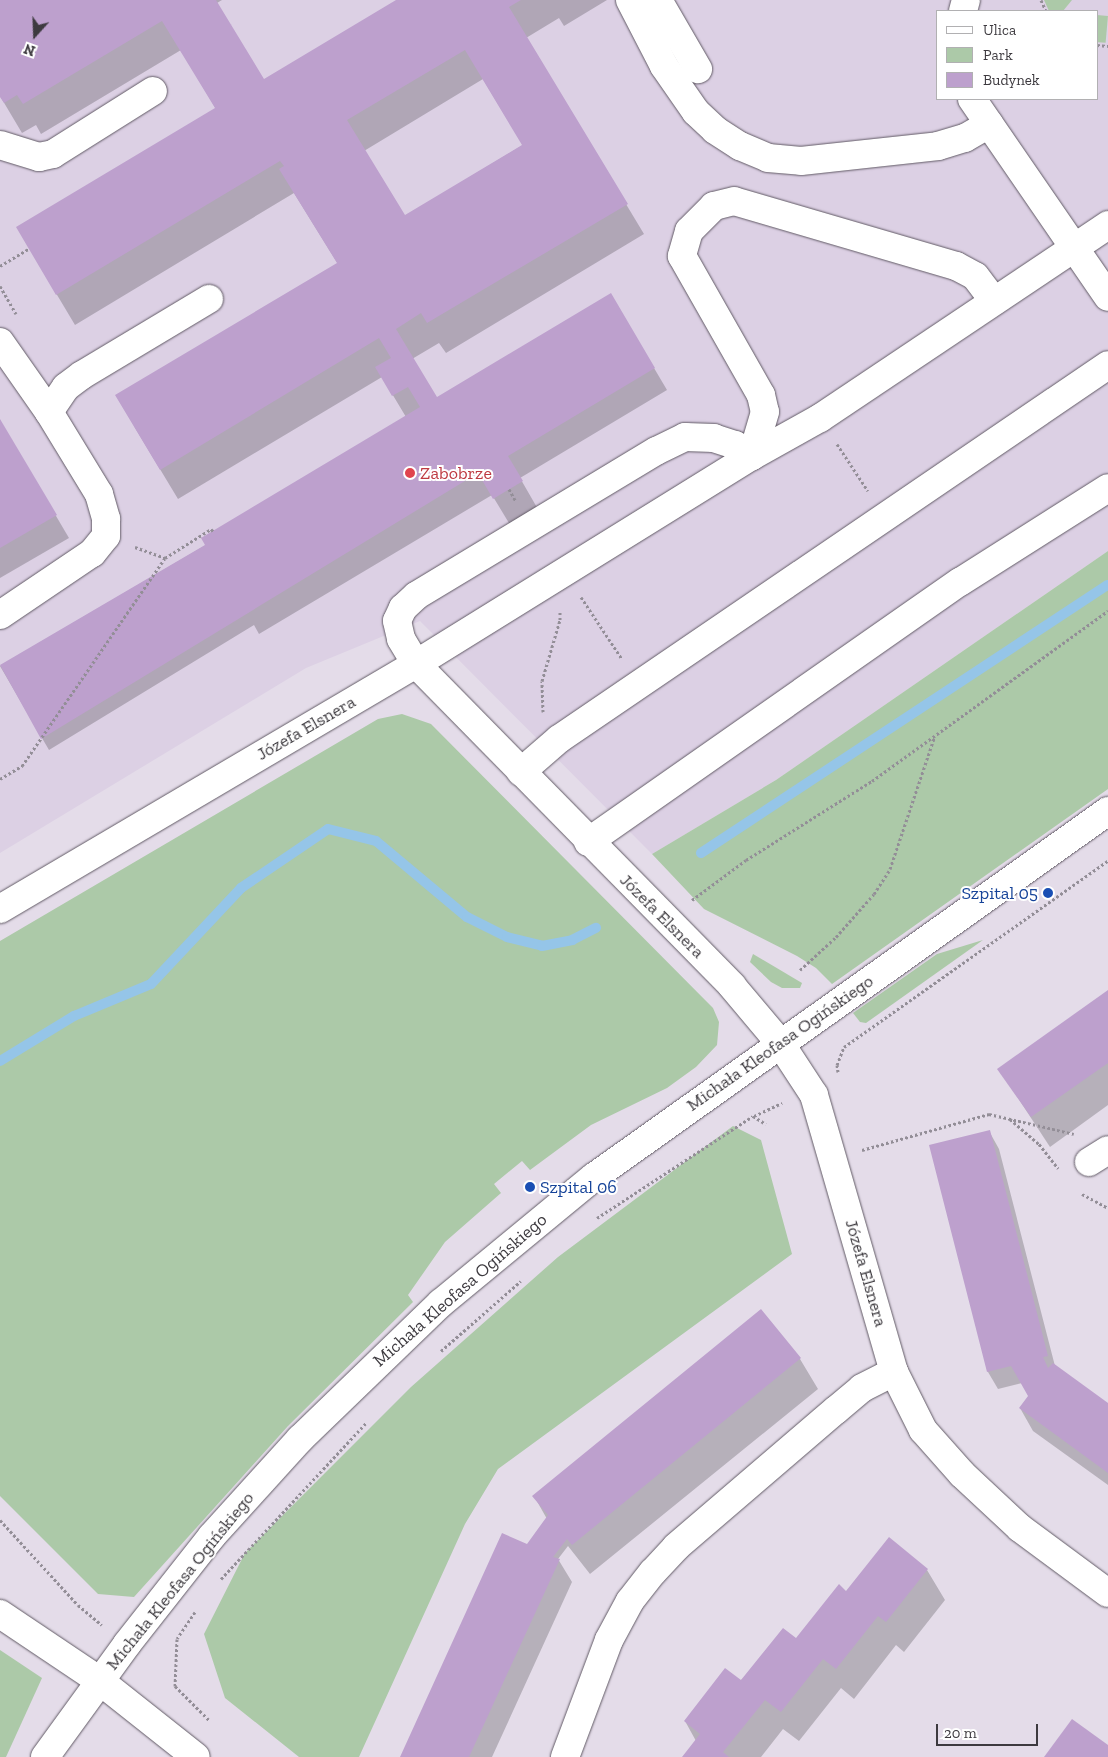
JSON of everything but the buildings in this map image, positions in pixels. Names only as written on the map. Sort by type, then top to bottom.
[{"type":"street","points":[[630,0],[664,66],[696,112],[731,141],[768,158],[801,161],[938,146],[965,138],[989,124]]},
{"type":"street","points":[[658,0],[698,69]]},
{"type":"street","points":[[0,145],[39,157],[53,154],[154,91]]},
{"type":"street","points":[[973,100],[1108,297]]},
{"type":"street","points":[[752,456],[764,412],[762,395],[682,256],[689,231],[714,206],[734,201],[956,266],[976,276],[994,301]]},
{"type":"street","points":[[752,456],[735,445],[714,438],[685,438],[656,451],[416,596],[403,608],[397,621],[401,639],[416,664],[752,456],[820,418],[1108,225]]},
{"type":"street","points":[[49,412],[66,387],[82,375],[209,299]]},
{"type":"street","points":[[0,342],[49,412],[99,494],[106,519],[106,536],[92,553],[0,615]]},
{"type":"street","points":[[521,772],[560,739],[1108,365]]},
{"type":"street","points":[[588,842],[960,582],[1108,488]]},
{"type":"street","name":"Józefa Elsnera","points":[[0,909],[416,664],[588,842],[732,986],[780,1042],[814,1095],[894,1372],[923,1430],[962,1474],[1020,1528],[1108,1593]]},
{"type":"street","name":"Michała Kleofasa Ogińskiego","points":[[46,1757],[100,1680],[212,1536],[300,1439],[393,1347],[500,1252],[594,1177],[780,1042],[1108,811]]},
{"type":"street","points":[[565,1757],[609,1640],[630,1601],[653,1572],[676,1547],[862,1388],[894,1372]]},
{"type":"street","points":[[0,1614],[100,1680],[196,1757]]},
{"type":"path","points":[[0,266],[28,248]]},
{"type":"path","points":[[820,418],[885,517]]},
{"type":"path","points":[[0,779],[22,766],[165,558],[211,529],[213,531]]},
{"type":"path","points":[[545,715],[541,709],[542,681],[560,620],[558,576]]},
{"type":"path","points":[[688,903],[746,860],[872,781],[1108,611]]},
{"type":"path","points":[[800,970],[836,937],[874,894],[890,869],[934,737]]},
{"type":"path","points":[[839,1082],[837,1064],[844,1047],[1108,861]]},
{"type":"path","points":[[859,1150],[989,1114],[1074,1134]]},
{"type":"path","points":[[588,1224],[753,1116],[766,1124]]},
{"type":"path","points":[[438,1352],[527,1276]]},
{"type":"path","points":[[216,1586],[370,1418]]},
{"type":"path","points":[[0,1520],[78,1605],[108,1629]]},
{"type":"path","points":[[199,1607],[177,1639],[175,1686],[210,1721]]},
{"type":"shaded area","points":[[0,0],[1108,0],[1108,551],[776,780],[652,854],[420,621],[306,668],[0,853]]},
{"type":"green space","points":[[1044,0],[1072,0],[1064,10],[1049,10]]},
{"type":"green space","points":[[1098,15],[1108,16],[1106,43],[1098,42]]},
{"type":"green space","points":[[1108,551],[1108,789],[832,984],[816,968],[797,956],[704,909],[652,854],[776,780]]},
{"type":"green space","points":[[402,714],[431,724],[713,1008],[719,1022],[717,1045],[696,1067],[667,1088],[591,1125],[530,1170],[522,1161],[494,1184],[501,1193],[445,1242],[408,1295],[413,1302],[288,1426],[134,1597],[98,1594],[0,1496],[0,941],[378,719]]},
{"type":"green space","points":[[983,940],[866,1023],[860,1022],[853,1013],[937,954]]},
{"type":"green space","points":[[753,954],[802,983],[800,988],[782,988],[771,982],[750,962]]},
{"type":"green space","points":[[733,1126],[761,1140],[792,1254],[498,1469],[465,1524],[359,1757],[299,1757],[225,1698],[204,1634],[245,1553],[411,1387],[558,1257]]},
{"type":"green space","points":[[0,1650],[42,1678],[6,1757],[0,1757]]},
{"type":"waterway","points":[[701,853],[1108,585]]},
{"type":"waterway","points":[[0,1061],[74,1016],[151,984],[241,888],[328,829],[376,841],[467,917],[507,937],[542,946],[572,940],[596,928]]},
{"type":"place","name":"Zabobrze","points":[[410,473]]},
{"type":"place","name":"Szpital 05","points":[[1048,893]]},
{"type":"place","name":"Szpital 06","points":[[530,1187]]}]
